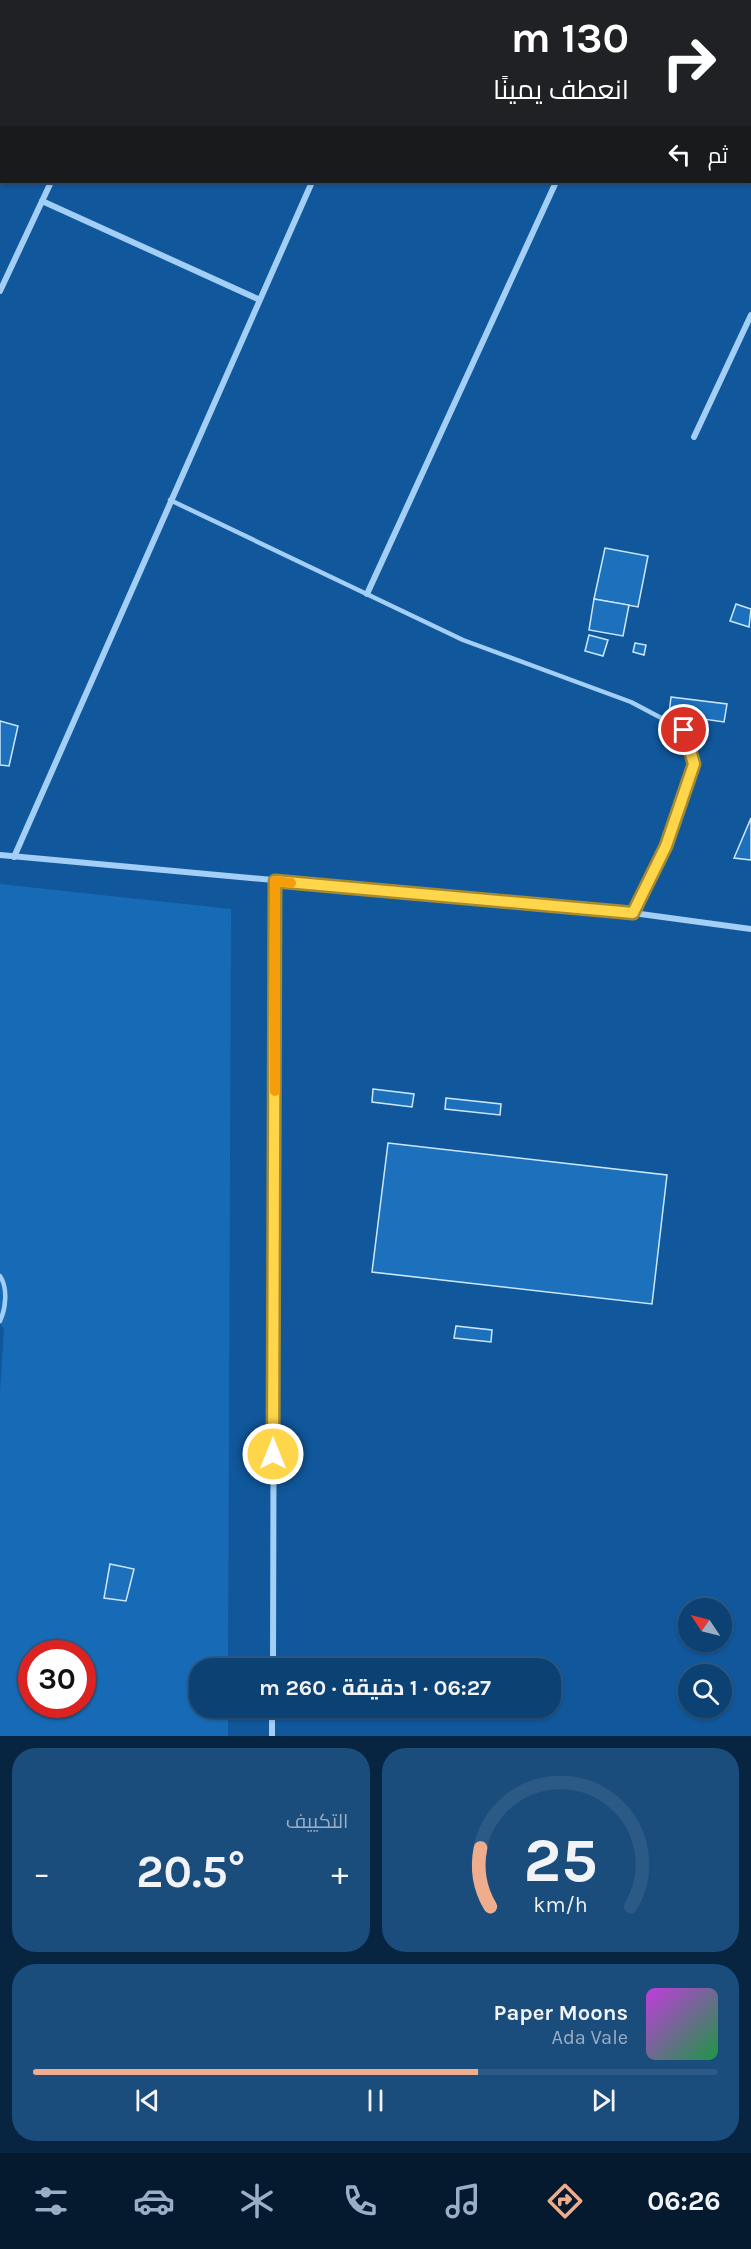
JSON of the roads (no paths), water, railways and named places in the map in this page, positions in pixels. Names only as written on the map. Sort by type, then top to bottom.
[{"type":"street","points":[[0,291],[51,183]]},
{"type":"street","points":[[14,857],[258,299],[312,183]]},
{"type":"street","points":[[367,594],[556,183]]},
{"type":"street","points":[[42,201],[258,299]]},
{"type":"street","points":[[694,437],[751,315]]},
{"type":"street","points":[[0,855],[633,913],[751,929]]},
{"type":"street","points":[[273,1658],[275,881]]},
{"type":"street","points":[[272,1718],[272,1736]]},
{"type":"lane","points":[[170,500],[463,640],[631,702],[684,730],[694,764],[666,846],[633,913]]},
{"type":"lane","points":[[0,1276],[4,1283],[5,1303],[0,1321]]}]
